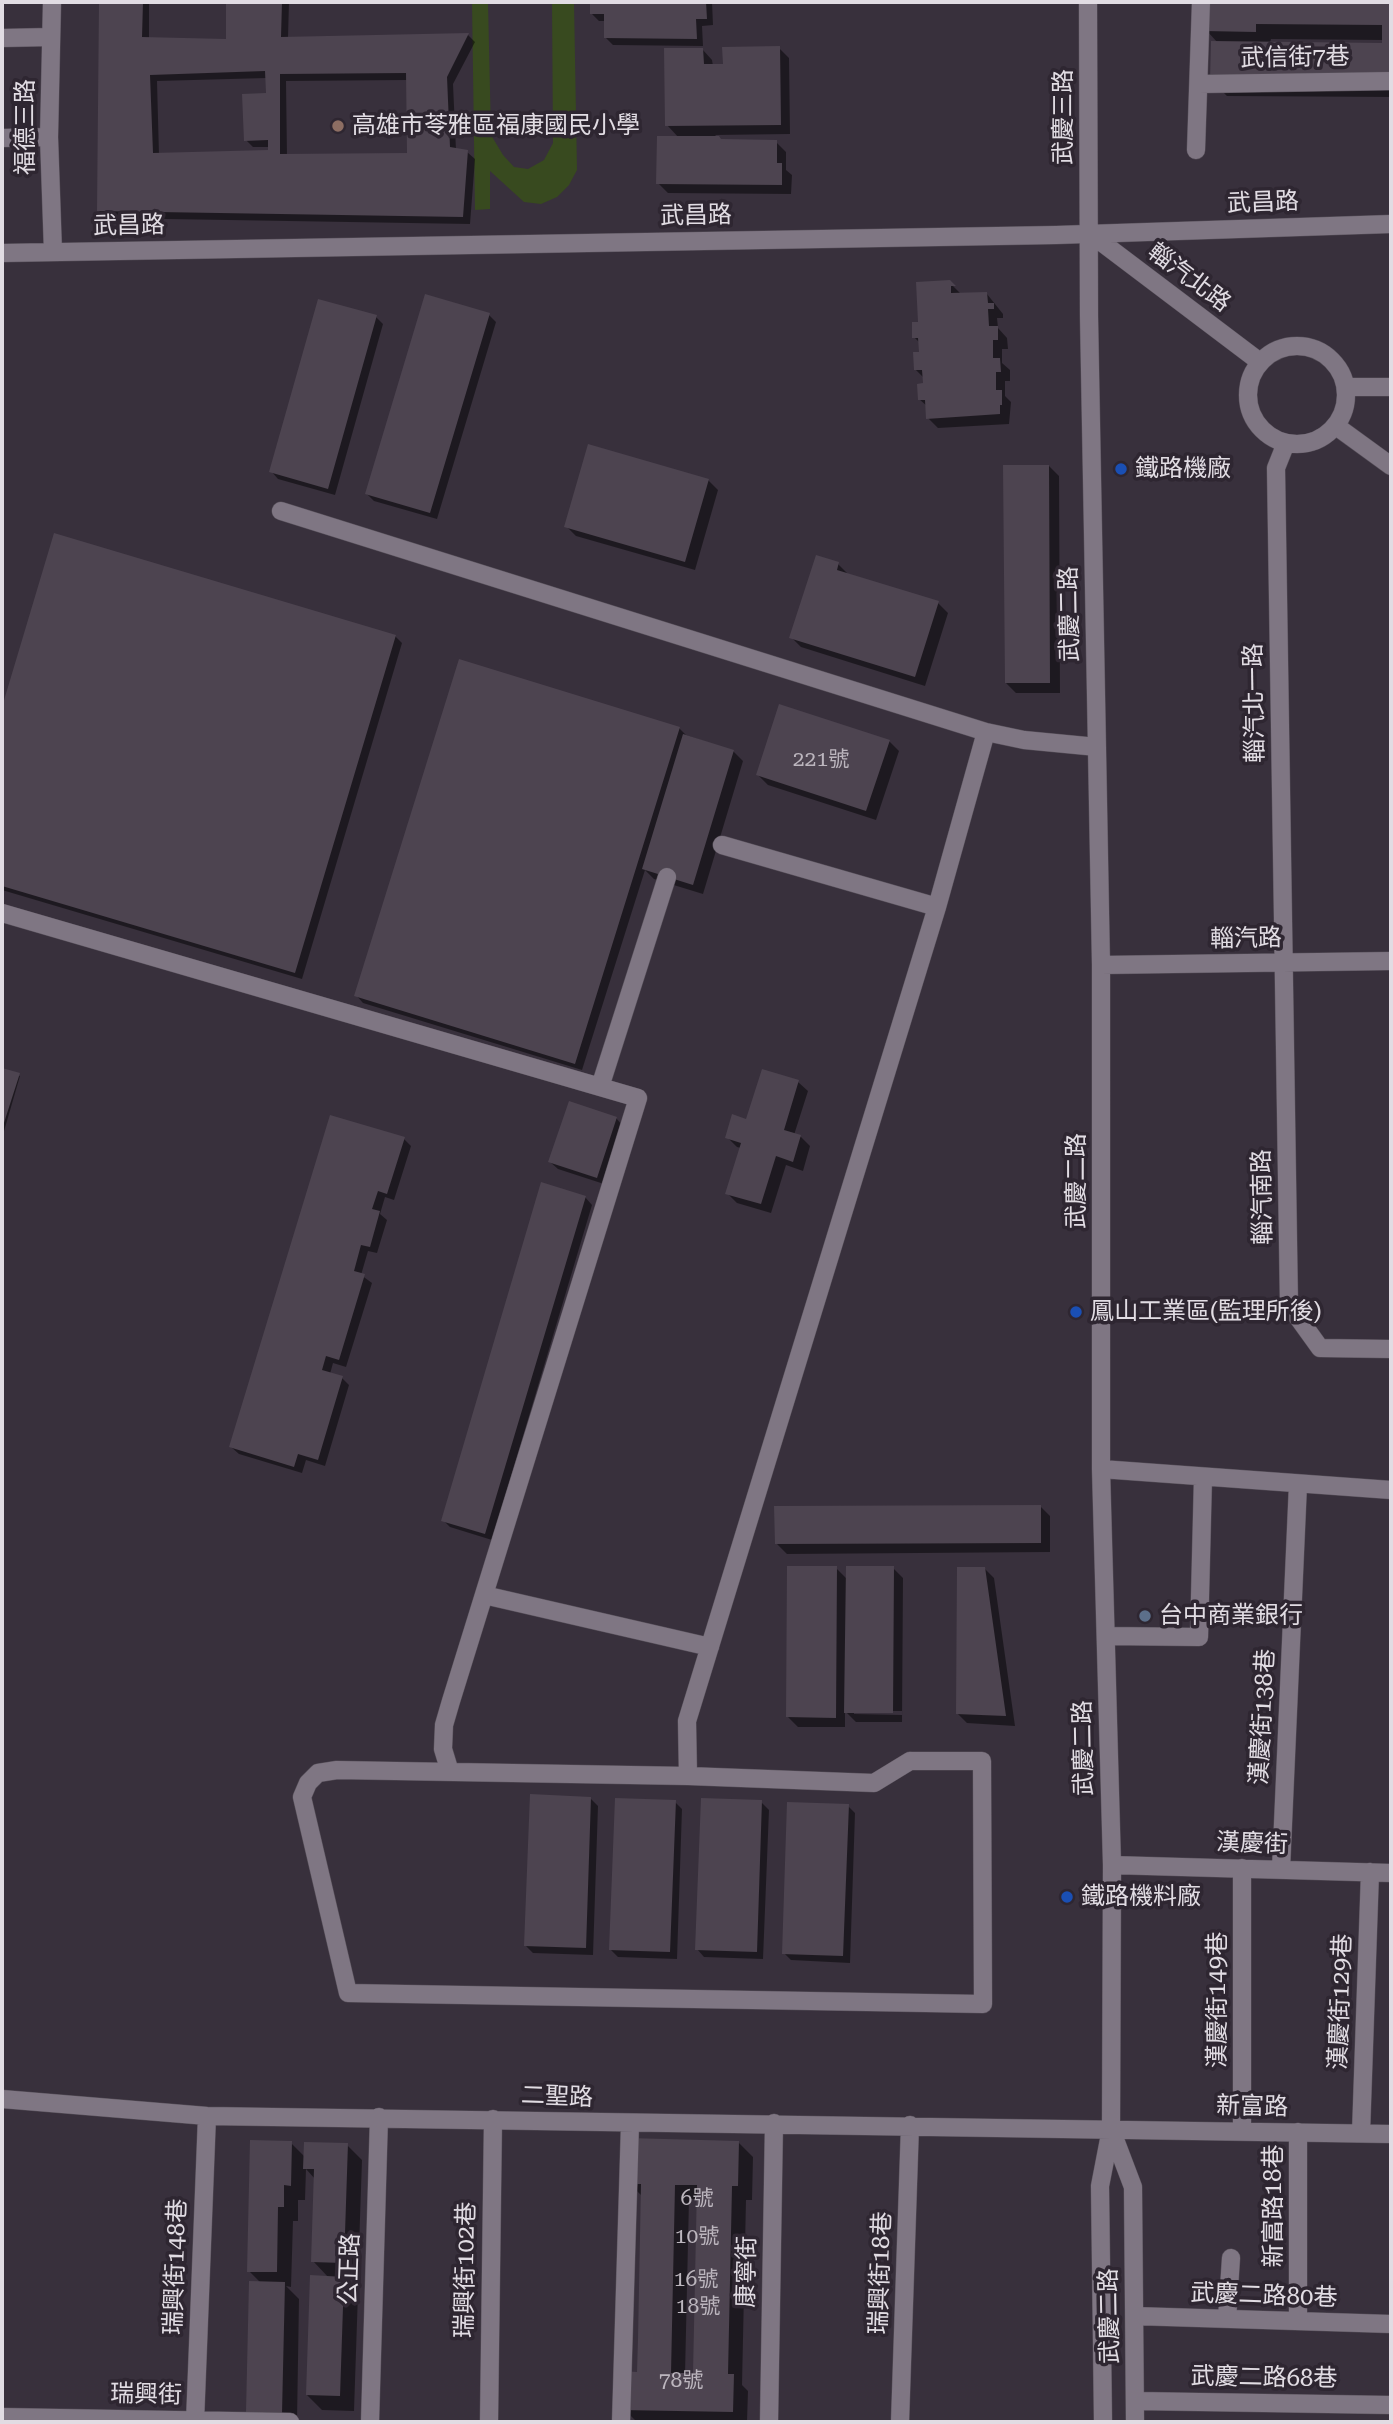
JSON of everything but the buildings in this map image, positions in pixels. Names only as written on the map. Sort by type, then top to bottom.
[{"type":"street","name":"福德三路","points":[[52,2],[49,137],[53,251]]},
{"type":"street","name":"武慶三路","points":[[1088,2],[1088,232]]},
{"type":"street","points":[[1196,149],[1202,2]]},
{"type":"street","points":[[2,38],[51,37]]},
{"type":"street","name":"武信街7巷","points":[[1199,84],[1391,81]]},
{"type":"street","points":[[2,138],[49,137]]},
{"type":"street","name":"武昌路","points":[[2,253],[1391,224]]},
{"type":"street","name":"輜汽北路","points":[[1088,232],[1260,362]]},
{"type":"street","name":"武慶二路","points":[[1088,232],[1101,965],[1101,1469],[1112,1865],[1111,2129],[1100,2186],[1103,2422]]},
{"type":"street","points":[[1296,345],[1314,348],[1332,360],[1343,375],[1346,387],[1344,407],[1336,426],[1322,438],[1303,444],[1286,443],[1268,435],[1254,419],[1248,404],[1249,380],[1260,362],[1277,349],[1296,345]]},
{"type":"street","points":[[1346,387],[1391,387]]},
{"type":"street","points":[[1336,426],[1391,466]]},
{"type":"street","name":"輜汽北一路","points":[[1284,963],[1276,468],[1286,443]]},
{"type":"street","points":[[281,512],[986,732],[1024,740],[1097,747]]},
{"type":"street","points":[[688,1776],[687,1721],[937,907],[986,732]]},
{"type":"street","points":[[722,845],[937,907]]},
{"type":"street","points":[[600,1087],[667,877]]},
{"type":"street","points":[[2,913],[638,1098],[444,1725],[443,1749],[450,1772]]},
{"type":"street","name":"輜汽路","points":[[1101,965],[1391,961]]},
{"type":"street","name":"輜汽南路","points":[[1284,963],[1289,1305],[1320,1348],[1391,1349]]},
{"type":"street","points":[[1101,1469],[1391,1490]]},
{"type":"street","points":[[1106,1636],[1199,1637],[1203,1477]]},
{"type":"street","name":"漢慶街138巷","points":[[1281,1869],[1298,1484]]},
{"type":"street","points":[[484,1595],[710,1647]]},
{"type":"street","points":[[911,1761],[982,1761],[983,2004],[348,1993],[304,1811],[302,1797],[305,1790],[318,1773],[337,1770],[450,1772],[688,1776],[874,1783],[911,1761]]},
{"type":"street","name":"漢慶街","points":[[1112,1865],[1391,1872]]},
{"type":"street","name":"漢慶街149巷","points":[[1242,1868],[1242,2131]]},
{"type":"street","name":"漢慶街129巷","points":[[1361,2133],[1370,1872]]},
{"type":"street","name":"二聖路","points":[[2,2099],[207,2116],[1111,2129]]},
{"type":"street","name":"瑞興街148巷","points":[[195,2421],[207,2116]]},
{"type":"street","name":"公正路","points":[[370,2422],[379,2117]]},
{"type":"street","name":"瑞興街102巷","points":[[489,2422],[493,2119]]},
{"type":"street","name":"康寧街","points":[[769,2422],[774,2123]]},
{"type":"street","points":[[621,2422],[630,2124]]},
{"type":"street","name":"瑞興街18巷","points":[[900,2422],[911,2126]]},
{"type":"street","name":"武慶二路","points":[[1111,2129],[1133,2187],[1135,2422]]},
{"type":"street","name":"新富路","points":[[1111,2129],[1391,2134]]},
{"type":"street","name":"新富路18巷","points":[[1298,2132],[1298,2321]]},
{"type":"street","points":[[1227,2319],[1231,2258]]},
{"type":"street","name":"武慶二路80巷","points":[[1135,2316],[1391,2324]]},
{"type":"street","name":"武慶二路68巷","points":[[1136,2401],[1391,2405]]},
{"type":"street","name":"瑞興街","points":[[2,2417],[290,2422]]},
{"type":"green space","points":[[472,2],[488,2],[491,135],[514,167],[528,169],[544,160],[553,143],[552,2],[574,2],[577,170],[569,185],[557,197],[541,204],[524,202],[490,171],[490,209],[475,210]]},
{"type":"place","name":"高雄市苓雅區福康國民小學","points":[[338,126]]},
{"type":"place","name":"鐵路機廠","points":[[1121,469]]},
{"type":"place","name":"鳳山工業區(監理所後)","points":[[1076,1312]]},
{"type":"place","name":"台中商業銀行","points":[[1145,1616]]},
{"type":"place","name":"鐵路機料廠","points":[[1067,1897]]}]
